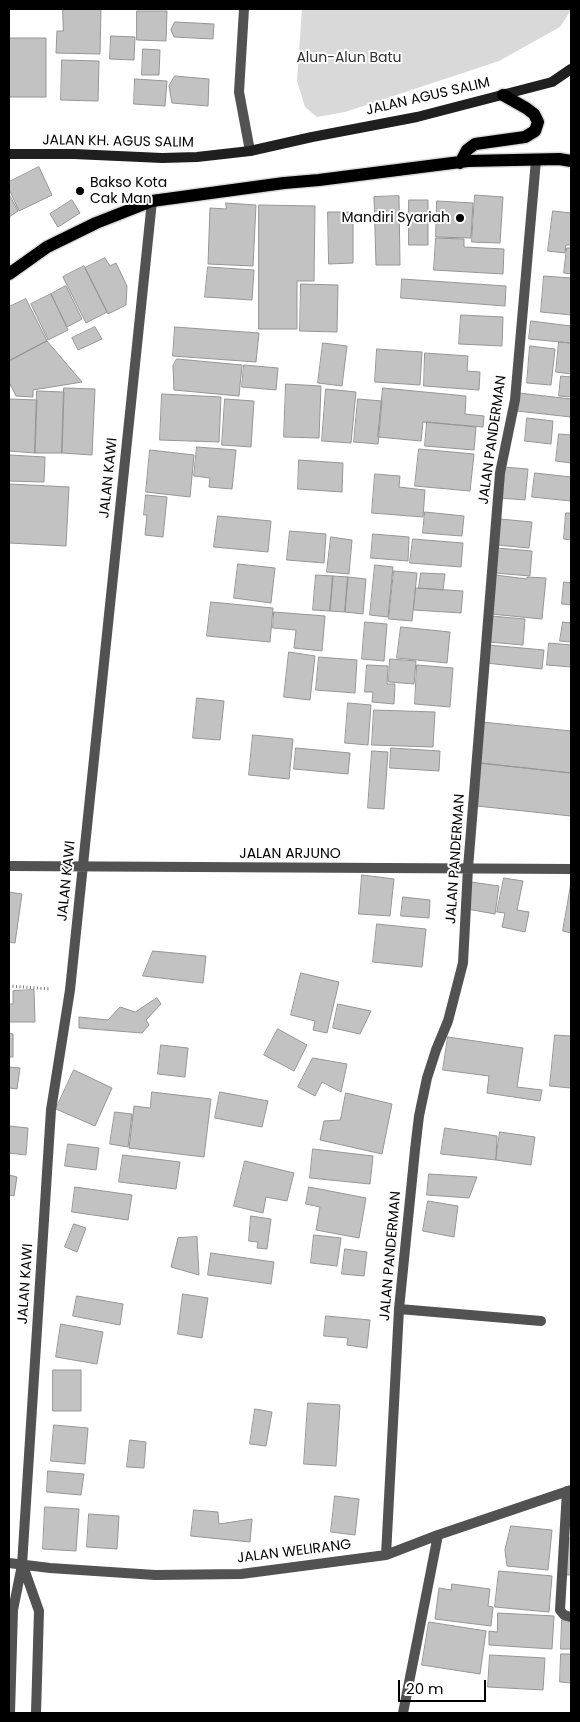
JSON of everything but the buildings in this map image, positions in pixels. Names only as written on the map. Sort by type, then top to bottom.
[{"type":"main road","points":[[460,163],[467,150],[475,144],[525,138],[535,131],[538,122],[534,114],[503,96]]},
{"type":"main road","points":[[9,274],[47,247],[96,223],[152,201],[284,183],[460,163],[559,159],[571,161]]},
{"type":"street","points":[[244,9],[239,92],[250,151]]},
{"type":"street","name":"JALAN AGUS SALIM","points":[[287,143],[417,117],[503,96],[552,82],[571,69]]},
{"type":"street","name":"JALAN KH. AGUS SALIM","points":[[9,154],[74,154],[162,158],[197,157],[250,151],[287,143]]},
{"type":"street","name":"JALAN PANDERMAN","points":[[386,1555],[399,1309],[419,1116],[427,1078],[448,1021],[461,973],[500,473],[515,400],[536,160]]},
{"type":"street","name":"JALAN KAWI","points":[[10,1713],[12,1610],[22,1565],[51,1110],[70,990],[152,201]]},
{"type":"street","name":"JALAN ARJUNO","points":[[9,866],[82,868],[571,869]]},
{"type":"street","points":[[399,1309],[541,1321]]},
{"type":"street","points":[[569,1491],[560,1610],[564,1615],[571,1617]]},
{"type":"street","name":"JALAN WELIRANG","points":[[9,1563],[155,1575],[241,1574],[386,1555],[438,1535],[569,1491]]},
{"type":"street","points":[[403,1713],[438,1535]]},
{"type":"street","points":[[22,1565],[39,1611],[36,1713]]},
{"type":"path","points":[[9,986],[70,990]]},
{"type":"green space","name":"Alun-Alun Batu","points":[[302,9],[571,10],[560,27],[499,61],[345,112],[317,117],[305,107],[297,81]]},
{"type":"place","name":"Bakso Kota Cak Man","points":[[80,191]]},
{"type":"place","name":"Mandiri Syariah","points":[[460,218]]}]
